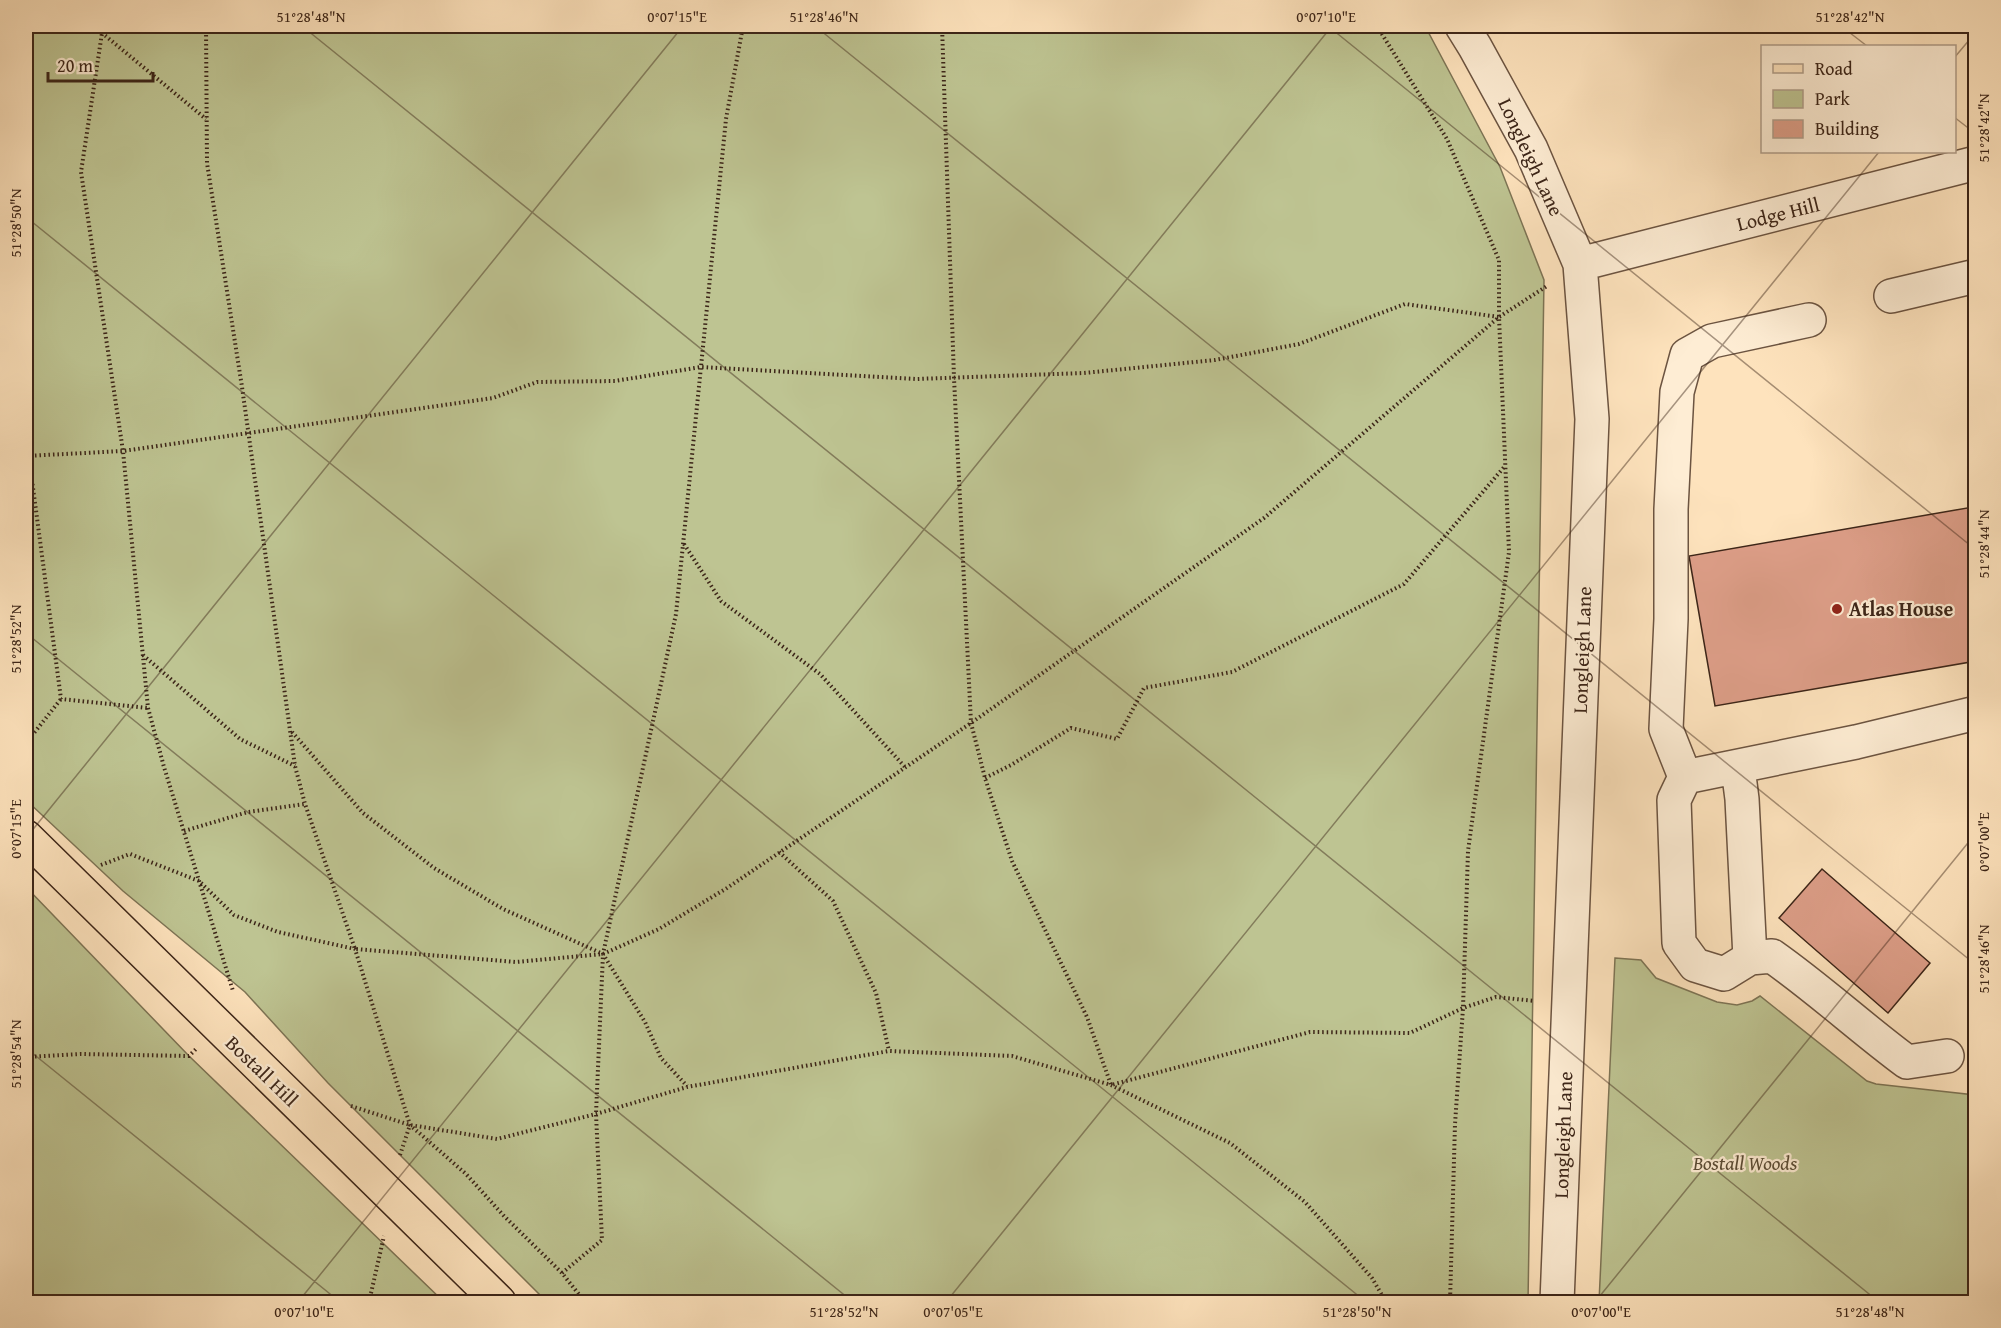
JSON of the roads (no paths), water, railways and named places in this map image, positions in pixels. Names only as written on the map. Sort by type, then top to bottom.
[{"type":"main road","name":"Bostall Hill","points":[[26,837],[499,1302]]},
{"type":"street","name":"Longleigh Lane","points":[[1462,26],[1476,47],[1531,149],[1580,264],[1592,419],[1557,1302]]},
{"type":"street","name":"Lodge Hill","points":[[1580,264],[1976,163]]},
{"type":"street","points":[[1891,296],[1976,276]]},
{"type":"street","points":[[1686,777],[1666,729],[1671,619],[1671,509],[1677,392],[1687,355],[1712,341],[1809,320]]},
{"type":"street","points":[[1947,1056],[1907,1062],[1859,1026],[1807,981],[1772,956],[1750,958],[1724,974],[1695,965],[1679,943],[1674,800],[1686,777],[1856,742],[1976,713]]},
{"type":"street","points":[[1738,768],[1742,799],[1750,958]]},
{"type":"place","name":"Atlas House","points":[[1837,609]]},
{"type":"park label","name":"Bostall Woods","points":[[1745,1163]]}]
